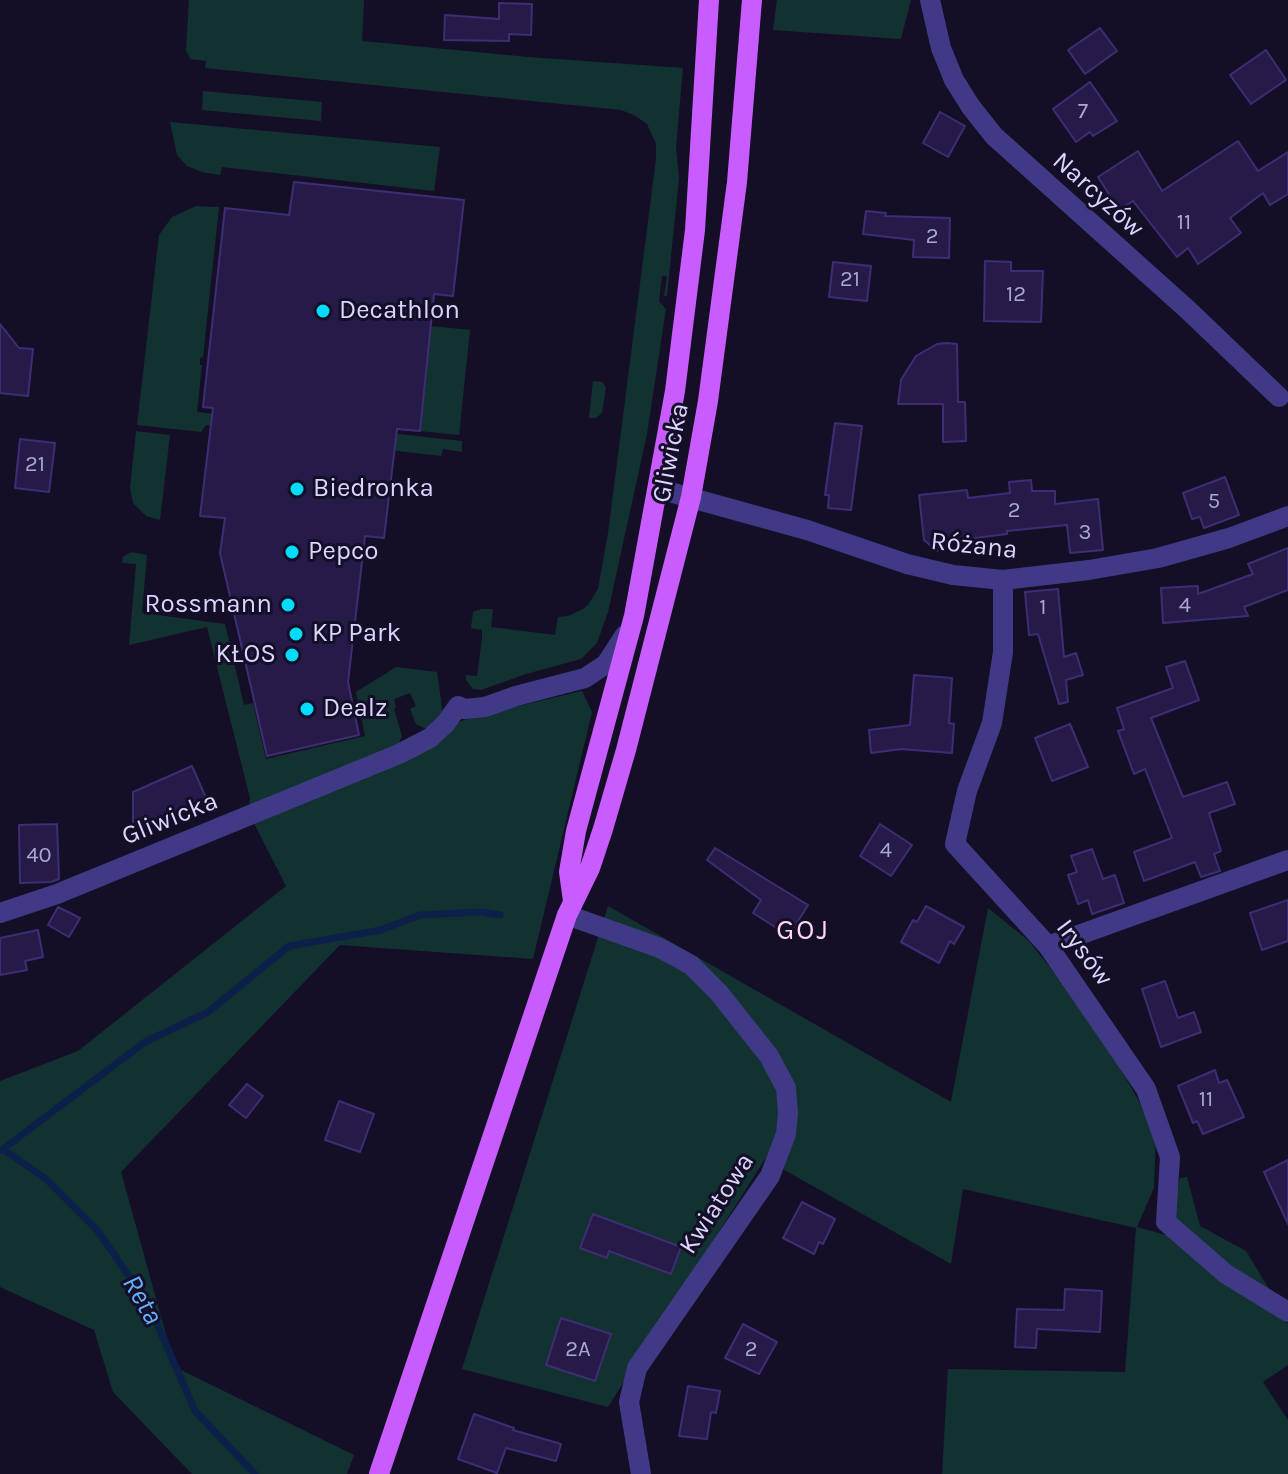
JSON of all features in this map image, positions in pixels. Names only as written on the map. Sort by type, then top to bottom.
[{"type":"main road","name":"Gliwicka","points":[[570,908],[569,872],[576,831],[634,616],[659,489],[691,277],[709,0]]},
{"type":"main road","name":"Gliwicka","points":[[379,1474],[570,908],[590,868],[623,763],[691,497],[708,401],[737,182],[752,0]]},
{"type":"street","name":"Narcyzów","points":[[930,0],[941,48],[954,80],[994,136],[1188,310],[1279,397]]},
{"type":"street","name":"Różana","points":[[659,489],[807,530],[907,564],[953,575],[1003,580],[1158,558],[1229,538],[1288,516]]},
{"type":"street","name":"Irysów","points":[[1003,580],[1003,652],[992,723],[967,791],[955,844],[1048,946],[1146,1089],[1170,1157],[1166,1222],[1226,1274],[1288,1312]]},
{"type":"street","name":"Gliwicka","points":[[0,913],[57,894],[399,754],[430,738],[458,706],[464,709],[485,707],[585,678],[613,657],[634,616]]},
{"type":"street","points":[[1048,946],[1288,860]]},
{"type":"street","name":"Kwiatowa","points":[[570,908],[691,965],[719,993],[769,1056],[786,1088],[786,1134],[770,1176],[637,1368],[629,1402],[641,1474]]},
{"type":"green space","points":[[189,0],[364,0],[362,41],[683,68],[676,147],[679,178],[667,296],[664,296],[667,276],[662,276],[659,301],[666,309],[647,434],[608,612],[597,643],[581,659],[481,690],[473,689],[466,680],[466,675],[477,676],[482,639],[482,630],[471,628],[473,612],[493,609],[491,627],[555,635],[558,617],[583,609],[598,589],[608,533],[656,159],[656,144],[647,124],[621,110],[205,68],[206,61],[190,59],[186,50]]},
{"type":"green space","points":[[777,0],[911,0],[901,39],[773,30]]},
{"type":"green space","points":[[203,91],[322,102],[321,121],[202,110]]},
{"type":"green space","points":[[170,122],[440,147],[434,191],[222,167],[220,175],[202,172],[187,166],[177,155]]},
{"type":"green space","points":[[196,206],[219,207],[203,357],[200,358],[197,412],[462,441],[462,452],[443,449],[441,456],[237,432],[234,428],[206,425],[201,432],[137,425],[159,235],[172,217]]},
{"type":"green space","points":[[431,326],[470,330],[459,435],[420,431]]},
{"type":"green space","points":[[593,381],[602,382],[606,387],[602,413],[596,418],[589,418]]},
{"type":"green space","points":[[136,431],[170,435],[160,520],[146,516],[133,503],[130,488]]},
{"type":"green space","points":[[131,552],[147,555],[142,613],[225,624],[244,705],[253,703],[266,759],[365,736],[356,692],[396,667],[437,672],[443,715],[428,729],[424,728],[416,724],[410,709],[416,706],[410,693],[394,699],[402,736],[398,745],[249,809],[250,798],[207,627],[129,645],[136,564],[122,563],[123,557]]},
{"type":"green space","points":[[582,691],[592,712],[533,959],[340,945],[121,1172],[175,1367],[354,1455],[347,1474],[192,1474],[113,1392],[94,1330],[0,1287],[0,1081],[78,1051],[286,886],[253,821],[468,718]]},
{"type":"green space","points":[[608,906],[951,1102],[988,908],[1029,941],[1096,1026],[1156,1131],[1154,1188],[1137,1227],[1166,1235],[1180,1178],[1187,1177],[1200,1226],[1246,1251],[1271,1292],[1268,1309],[1288,1324],[1288,1365],[1263,1382],[1288,1420],[1288,1474],[942,1474],[948,1369],[1125,1372],[1136,1228],[963,1189],[951,1264],[765,1159],[608,1407],[462,1369]]},
{"type":"building","points":[[499,3],[532,4],[531,35],[509,34],[509,41],[444,40],[445,15],[499,19]]},
{"type":"building","points":[[1100,28],[1117,51],[1085,74],[1068,50]]},
{"type":"building","points":[[1266,50],[1286,80],[1251,104],[1230,75]]},
{"type":"building","points":[[1090,82],[1117,121],[1093,136],[1090,132],[1076,142],[1053,109]]},
{"type":"building","points":[[940,112],[965,126],[948,157],[923,143]]},
{"type":"building","points":[[1238,141],[1258,171],[1288,152],[1288,194],[1270,205],[1263,193],[1230,218],[1241,233],[1198,264],[1188,248],[1177,257],[1133,201],[1119,210],[1098,177],[1138,151],[1162,191]]},
{"type":"building","points":[[294,182],[464,200],[453,296],[434,294],[420,431],[397,429],[384,538],[365,536],[348,682],[359,735],[267,756],[220,553],[225,518],[200,516],[213,408],[203,407],[225,208],[289,215]]},
{"type":"building","points":[[866,211],[886,213],[885,216],[950,218],[949,258],[913,257],[914,240],[863,234]]},
{"type":"building","points":[[985,261],[1011,262],[1011,271],[1043,271],[1041,322],[984,321]]},
{"type":"building","points":[[833,262],[871,266],[867,301],[829,297]]},
{"type":"building","points":[[0,324],[19,348],[33,349],[28,396],[0,393]]},
{"type":"building","points":[[937,344],[957,344],[958,402],[965,402],[966,441],[943,442],[943,404],[898,404],[901,380],[916,356]]},
{"type":"building","points":[[835,423],[862,426],[851,510],[828,508],[829,495],[825,495]]},
{"type":"building","points":[[20,439],[55,443],[49,492],[15,488]]},
{"type":"building","points":[[1225,477],[1239,515],[1204,528],[1200,517],[1192,519],[1183,493]]},
{"type":"building","points":[[1031,480],[1032,491],[1055,491],[1055,504],[1098,499],[1103,550],[1070,553],[1067,525],[952,541],[937,551],[924,540],[919,495],[967,490],[968,498],[1010,493],[1009,482]]},
{"type":"building","points":[[1288,548],[1288,590],[1244,607],[1248,616],[1163,623],[1161,588],[1198,586],[1198,594],[1253,574],[1248,564]]},
{"type":"building","points":[[1058,589],[1064,657],[1076,653],[1083,675],[1066,680],[1068,702],[1059,704],[1038,634],[1029,635],[1025,592]]},
{"type":"building","points":[[1185,661],[1199,700],[1151,718],[1183,797],[1227,782],[1235,804],[1209,813],[1221,851],[1214,854],[1220,871],[1201,877],[1195,862],[1144,881],[1134,852],[1172,838],[1145,769],[1134,774],[1118,731],[1124,729],[1117,708],[1173,688],[1166,667]]},
{"type":"building","points":[[914,675],[952,678],[949,723],[954,724],[952,753],[901,749],[871,753],[869,730],[910,725]]},
{"type":"building","points":[[1070,724],[1088,767],[1052,781],[1035,738]]},
{"type":"building","points":[[192,766],[207,800],[133,833],[133,792]]},
{"type":"building","points":[[57,824],[59,879],[20,883],[19,825]]},
{"type":"building","points":[[880,824],[912,845],[891,876],[860,856]]},
{"type":"building","points":[[715,848],[808,905],[789,936],[753,913],[761,900],[707,860]]},
{"type":"building","points":[[1092,849],[1103,879],[1115,875],[1124,903],[1092,914],[1088,900],[1078,904],[1068,875],[1077,872],[1071,856]]},
{"type":"building","points":[[1288,900],[1288,941],[1262,950],[1250,913]]},
{"type":"building","points":[[926,906],[964,927],[954,944],[950,941],[939,963],[901,942],[913,920],[917,922]]},
{"type":"building","points":[[58,907],[80,918],[69,937],[48,925]]},
{"type":"building","points":[[38,930],[43,957],[25,961],[27,970],[0,975],[0,938]]},
{"type":"building","points":[[1165,981],[1178,1018],[1194,1012],[1201,1032],[1161,1047],[1142,989]]},
{"type":"building","points":[[1215,1070],[1219,1083],[1227,1080],[1244,1117],[1203,1134],[1197,1121],[1193,1123],[1178,1086]]},
{"type":"building","points":[[247,1084],[263,1096],[246,1118],[229,1105]]},
{"type":"building","points":[[339,1101],[374,1114],[360,1152],[325,1140]]},
{"type":"building","points":[[1288,1160],[1288,1224],[1264,1172]]},
{"type":"building","points":[[802,1202],[835,1219],[823,1244],[819,1242],[814,1254],[783,1238]]},
{"type":"building","points":[[593,1214],[681,1247],[671,1274],[609,1251],[607,1258],[580,1248]]},
{"type":"building","points":[[1065,1289],[1102,1291],[1100,1332],[1037,1329],[1036,1348],[1015,1347],[1017,1309],[1064,1310]]},
{"type":"building","points":[[561,1318],[611,1334],[595,1381],[546,1365]]},
{"type":"building","points":[[743,1324],[777,1342],[759,1374],[725,1358]]},
{"type":"building","points":[[688,1386],[720,1391],[716,1413],[711,1412],[707,1439],[679,1436]]},
{"type":"building","points":[[474,1414],[513,1430],[561,1444],[556,1461],[506,1448],[497,1473],[458,1459]]},
{"type":"waterway","points":[[3,1149],[145,1042],[208,1012],[289,946],[381,930],[420,915],[481,912],[500,915]]},
{"type":"waterway","name":"Reta","points":[[0,1150],[3,1149],[46,1179],[97,1230],[149,1305],[195,1411],[255,1474]]},
{"type":"place","name":"Decathlon","points":[[323,311]]},
{"type":"place","name":"Biedronka","points":[[297,489]]},
{"type":"place","name":"Pepco","points":[[292,552]]},
{"type":"place","name":"Rossmann","points":[[288,605]]},
{"type":"place","name":"KP Park","points":[[296,634]]},
{"type":"place","name":"KŁOS","points":[[292,655]]},
{"type":"place","name":"Dealz","points":[[307,709]]},
{"type":"district","name":"GOJ","points":[[803,931]]}]
